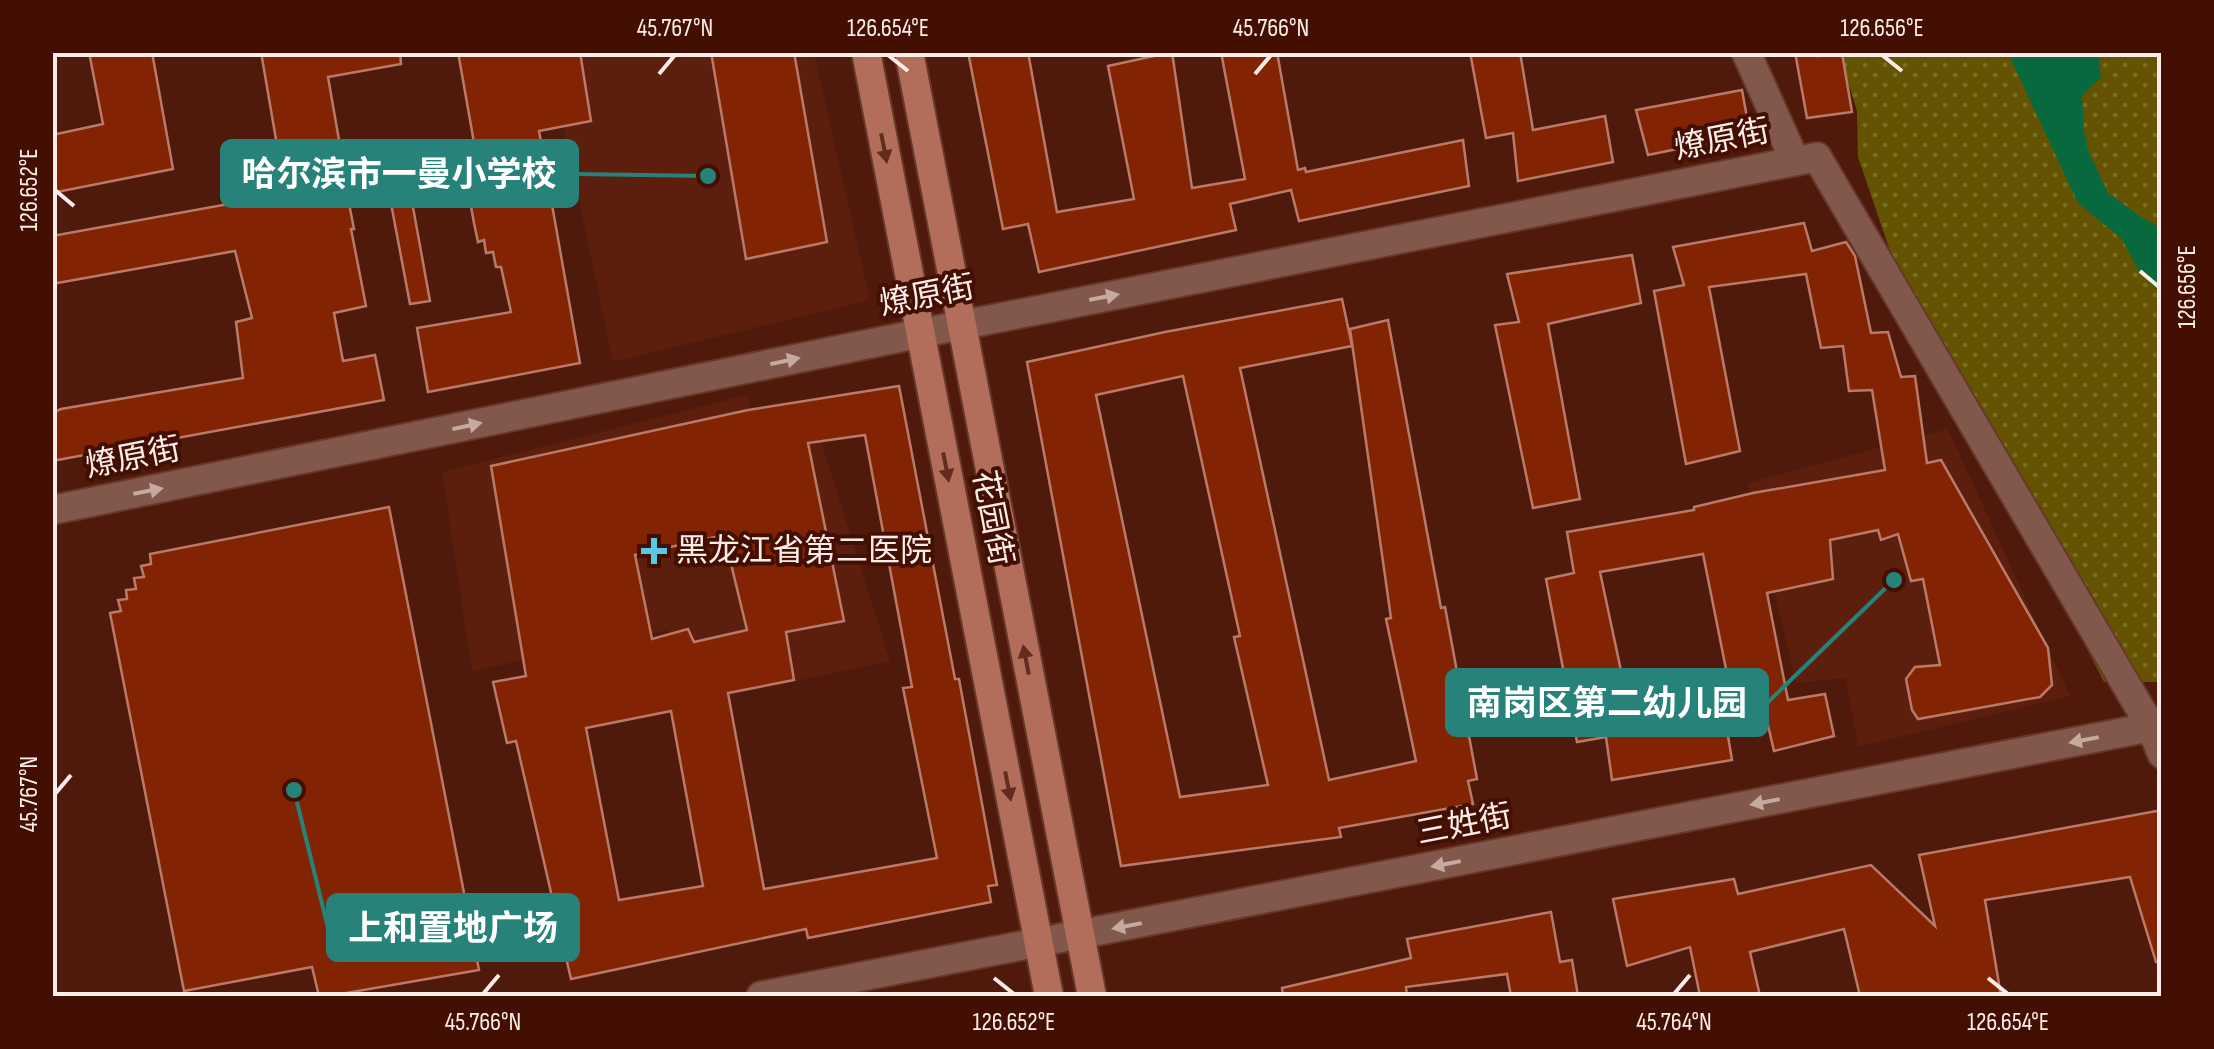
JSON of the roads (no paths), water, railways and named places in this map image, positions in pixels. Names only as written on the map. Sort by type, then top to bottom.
[{"type":"main road","name":"花园街","points":[[866,52],[1049,996]]},
{"type":"main road","name":"花园街","points":[[909,52],[1092,996]]},
{"type":"street","points":[[1746,52],[1806,159],[2151,727],[2162,754]]},
{"type":"street","name":"燎原街","points":[[52,510],[920,333],[1806,159]]},
{"type":"street","name":"三姓街","points":[[761,996],[2151,727]]},
{"type":"place","name":"哈尔滨市一曼小学校","points":[[708,176]]},
{"type":"place","name":"黑龙江省第二医院","points":[[654,551]]},
{"type":"place","name":"南岗区第二幼儿园","points":[[1894,580]]},
{"type":"place","name":"上和置地广场","points":[[294,790]]}]
